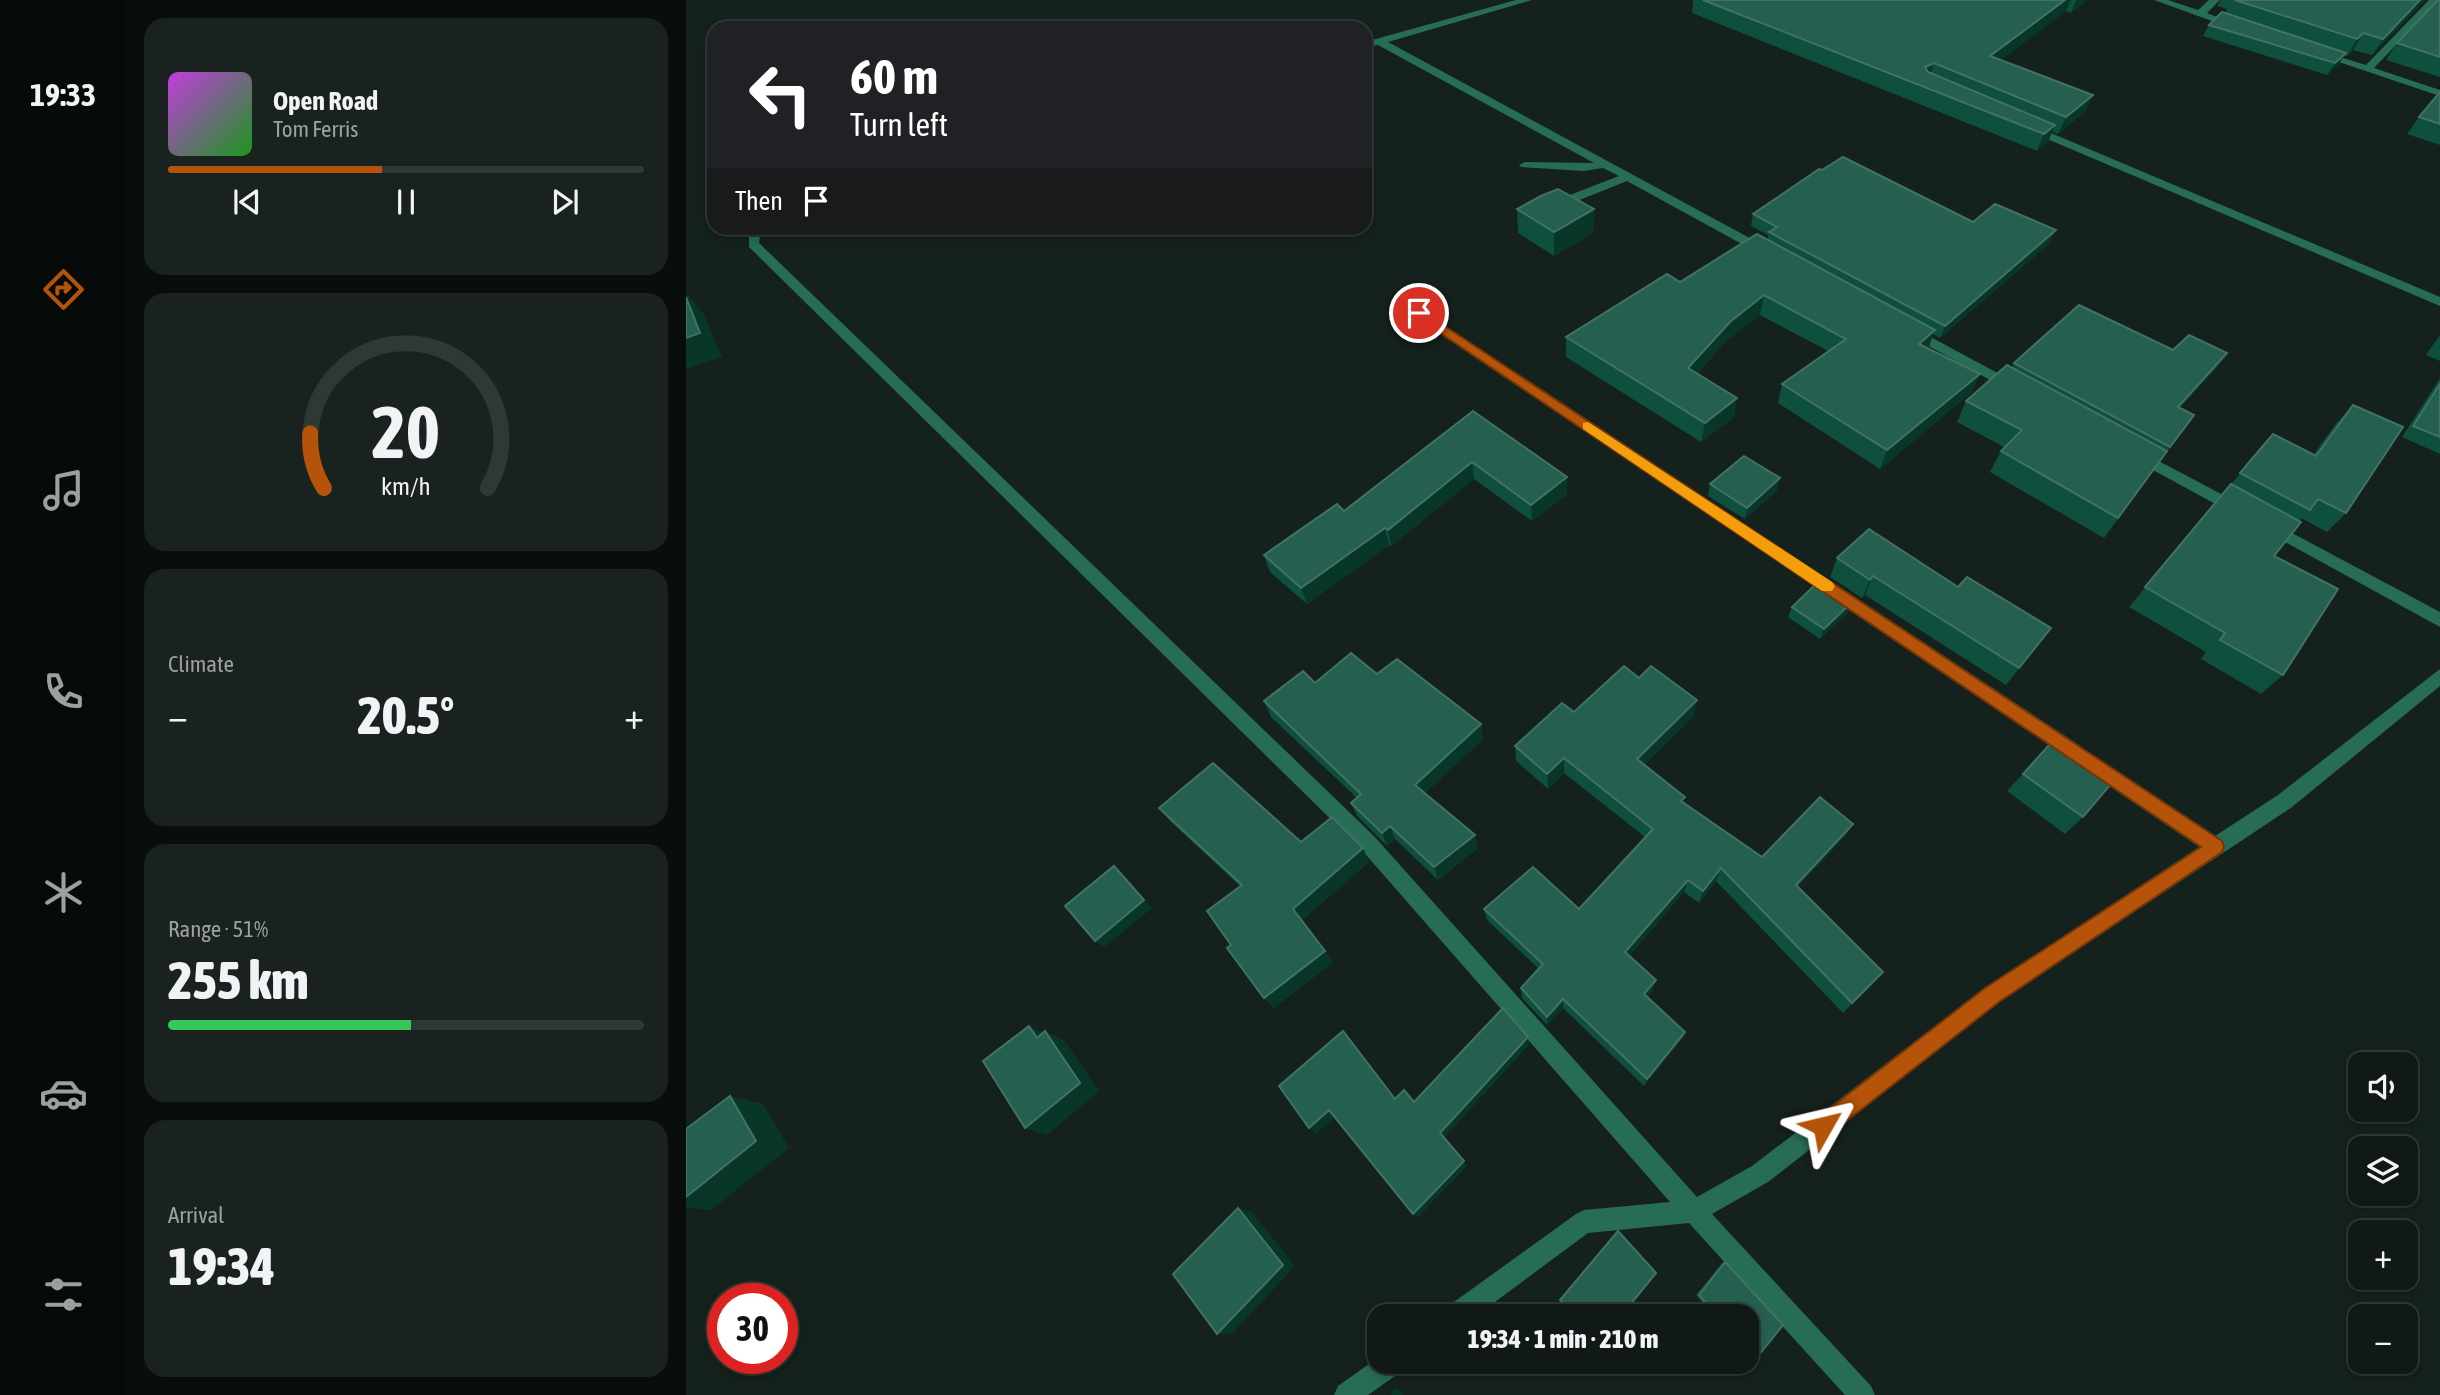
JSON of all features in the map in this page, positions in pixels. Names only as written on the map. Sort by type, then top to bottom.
[{"type":"street","points":[[1372,43],[1527,0]]},
{"type":"street","points":[[2159,0],[2251,31]]},
{"type":"street","points":[[2200,14],[2215,0]]},
{"type":"street","points":[[2367,69],[2434,0]]},
{"type":"street","points":[[1372,43],[1605,164],[1774,256]]},
{"type":"street","points":[[2303,48],[2440,93]]},
{"type":"street","points":[[2021,125],[2440,302]]},
{"type":"street","points":[[1525,165],[1584,168],[1605,164]]},
{"type":"street","points":[[1538,214],[1564,201],[1628,177]]},
{"type":"street","points":[[754,235],[753,244],[1367,842],[1694,1211],[1862,1395]]},
{"type":"street","points":[[1419,313],[2215,847]]},
{"type":"street","points":[[1895,322],[2028,395]]},
{"type":"street","points":[[2125,448],[2440,620]]},
{"type":"street","points":[[1472,1304],[1584,1222],[1694,1211],[1760,1174],[1992,995],[2285,801],[2440,676]]},
{"type":"street","points":[[1347,1395],[1376,1374]]},
{"type":"building","points":[[1703,0],[2065,0],[1990,56],[2093,95],[2066,117],[1934,63],[1925,67],[1928,72],[2055,125],[2044,134]]},
{"type":"building","points":[[2235,0],[2420,0],[2383,39],[2364,33],[2357,39]]},
{"type":"building","points":[[2438,0],[2440,57],[2397,43]]},
{"type":"building","points":[[2222,12],[2346,53],[2335,63],[2209,25]]},
{"type":"building","points":[[2440,92],[2440,124],[2419,117]]},
{"type":"building","points":[[1843,157],[1973,222],[1995,204],[2056,230],[1945,326],[1769,232],[1777,227],[1753,214],[1819,169],[1822,170]]},
{"type":"building","points":[[1558,189],[1594,209],[1554,232],[1517,209],[1541,196]]},
{"type":"building","points":[[1757,234],[1935,330],[1919,344],[1980,374],[1887,450],[1782,384],[1846,339],[1764,295],[1730,322],[1688,368],[1737,398],[1705,423],[1566,337],[1667,274],[1680,282]]},
{"type":"building","points":[[686,297],[700,333],[686,338]]},
{"type":"building","points":[[2079,305],[2173,350],[2189,335],[2227,353],[2178,407],[2194,415],[2170,447],[2014,363]]},
{"type":"building","points":[[2007,365],[2167,451],[2118,518],[2001,451],[2022,430],[1966,401]]},
{"type":"building","points":[[2440,384],[2440,437],[2413,426]]},
{"type":"building","points":[[2353,405],[2403,427],[2346,513],[2318,499],[2310,510],[2240,473],[2273,434],[2316,456]]},
{"type":"building","points":[[1473,411],[1567,477],[1531,505],[1472,462],[1388,530],[1385,528],[1301,588],[1264,555],[1337,504],[1344,511]]},
{"type":"building","points":[[1744,456],[1780,478],[1747,508],[1710,484]]},
{"type":"building","points":[[2231,484],[2301,522],[2274,556],[2338,589],[2283,675],[2220,640],[2225,633],[2145,587]]},
{"type":"building","points":[[1869,529],[1958,587],[1967,577],[2051,628],[2019,668],[1873,576],[1870,580],[1837,558]]},
{"type":"building","points":[[1820,580],[1852,602],[1824,629],[1792,607]]},
{"type":"building","points":[[1351,653],[1377,674],[1397,659],[1481,724],[1415,785],[1475,835],[1434,867],[1390,826],[1382,833],[1351,803],[1361,794],[1264,701],[1303,671],[1315,683]]},
{"type":"building","points":[[1624,666],[1639,678],[1651,666],[1697,700],[1637,759],[1685,797],[1681,801],[1762,857],[1820,797],[1853,824],[1796,885],[1883,972],[1852,1003],[1721,868],[1703,891],[1688,880],[1625,952],[1656,980],[1644,994],[1685,1032],[1647,1079],[1563,999],[1547,1017],[1521,988],[1543,964],[1484,909],[1533,867],[1579,909],[1653,829],[1564,758],[1547,774],[1515,746],[1562,703],[1574,712]]},
{"type":"building","points":[[2057,736],[2116,778],[2083,817],[2023,774]]},
{"type":"building","points":[[1213,763],[1301,842],[1332,817],[1363,848],[1293,909],[1325,951],[1264,998],[1227,948],[1231,945],[1207,911],[1242,885],[1159,808]]},
{"type":"building","points":[[1114,866],[1144,900],[1095,941],[1065,906]]},
{"type":"building","points":[[1503,1008],[1528,1037],[1440,1133],[1464,1161],[1413,1214],[1329,1110],[1309,1128],[1279,1086],[1343,1031],[1395,1099],[1404,1090],[1414,1102]]},
{"type":"building","points":[[1029,1026],[1037,1038],[1045,1031],[1080,1083],[1025,1128],[983,1061]]},
{"type":"building","points":[[730,1096],[756,1141],[686,1197],[686,1129]]},
{"type":"building","points":[[1238,1208],[1283,1265],[1217,1334],[1173,1274]]},
{"type":"building","points":[[1618,1231],[1656,1273],[1631,1304],[1563,1304],[1560,1300]]},
{"type":"building","points":[[1725,1262],[1783,1325],[1759,1355],[1759,1304],[1707,1304],[1699,1295]]},
{"type":"slow traffic","points":[[1588,426],[1827,586]]},
{"type":"route","points":[[1419,313],[2215,847],[1992,995],[1823,1126]]}]
